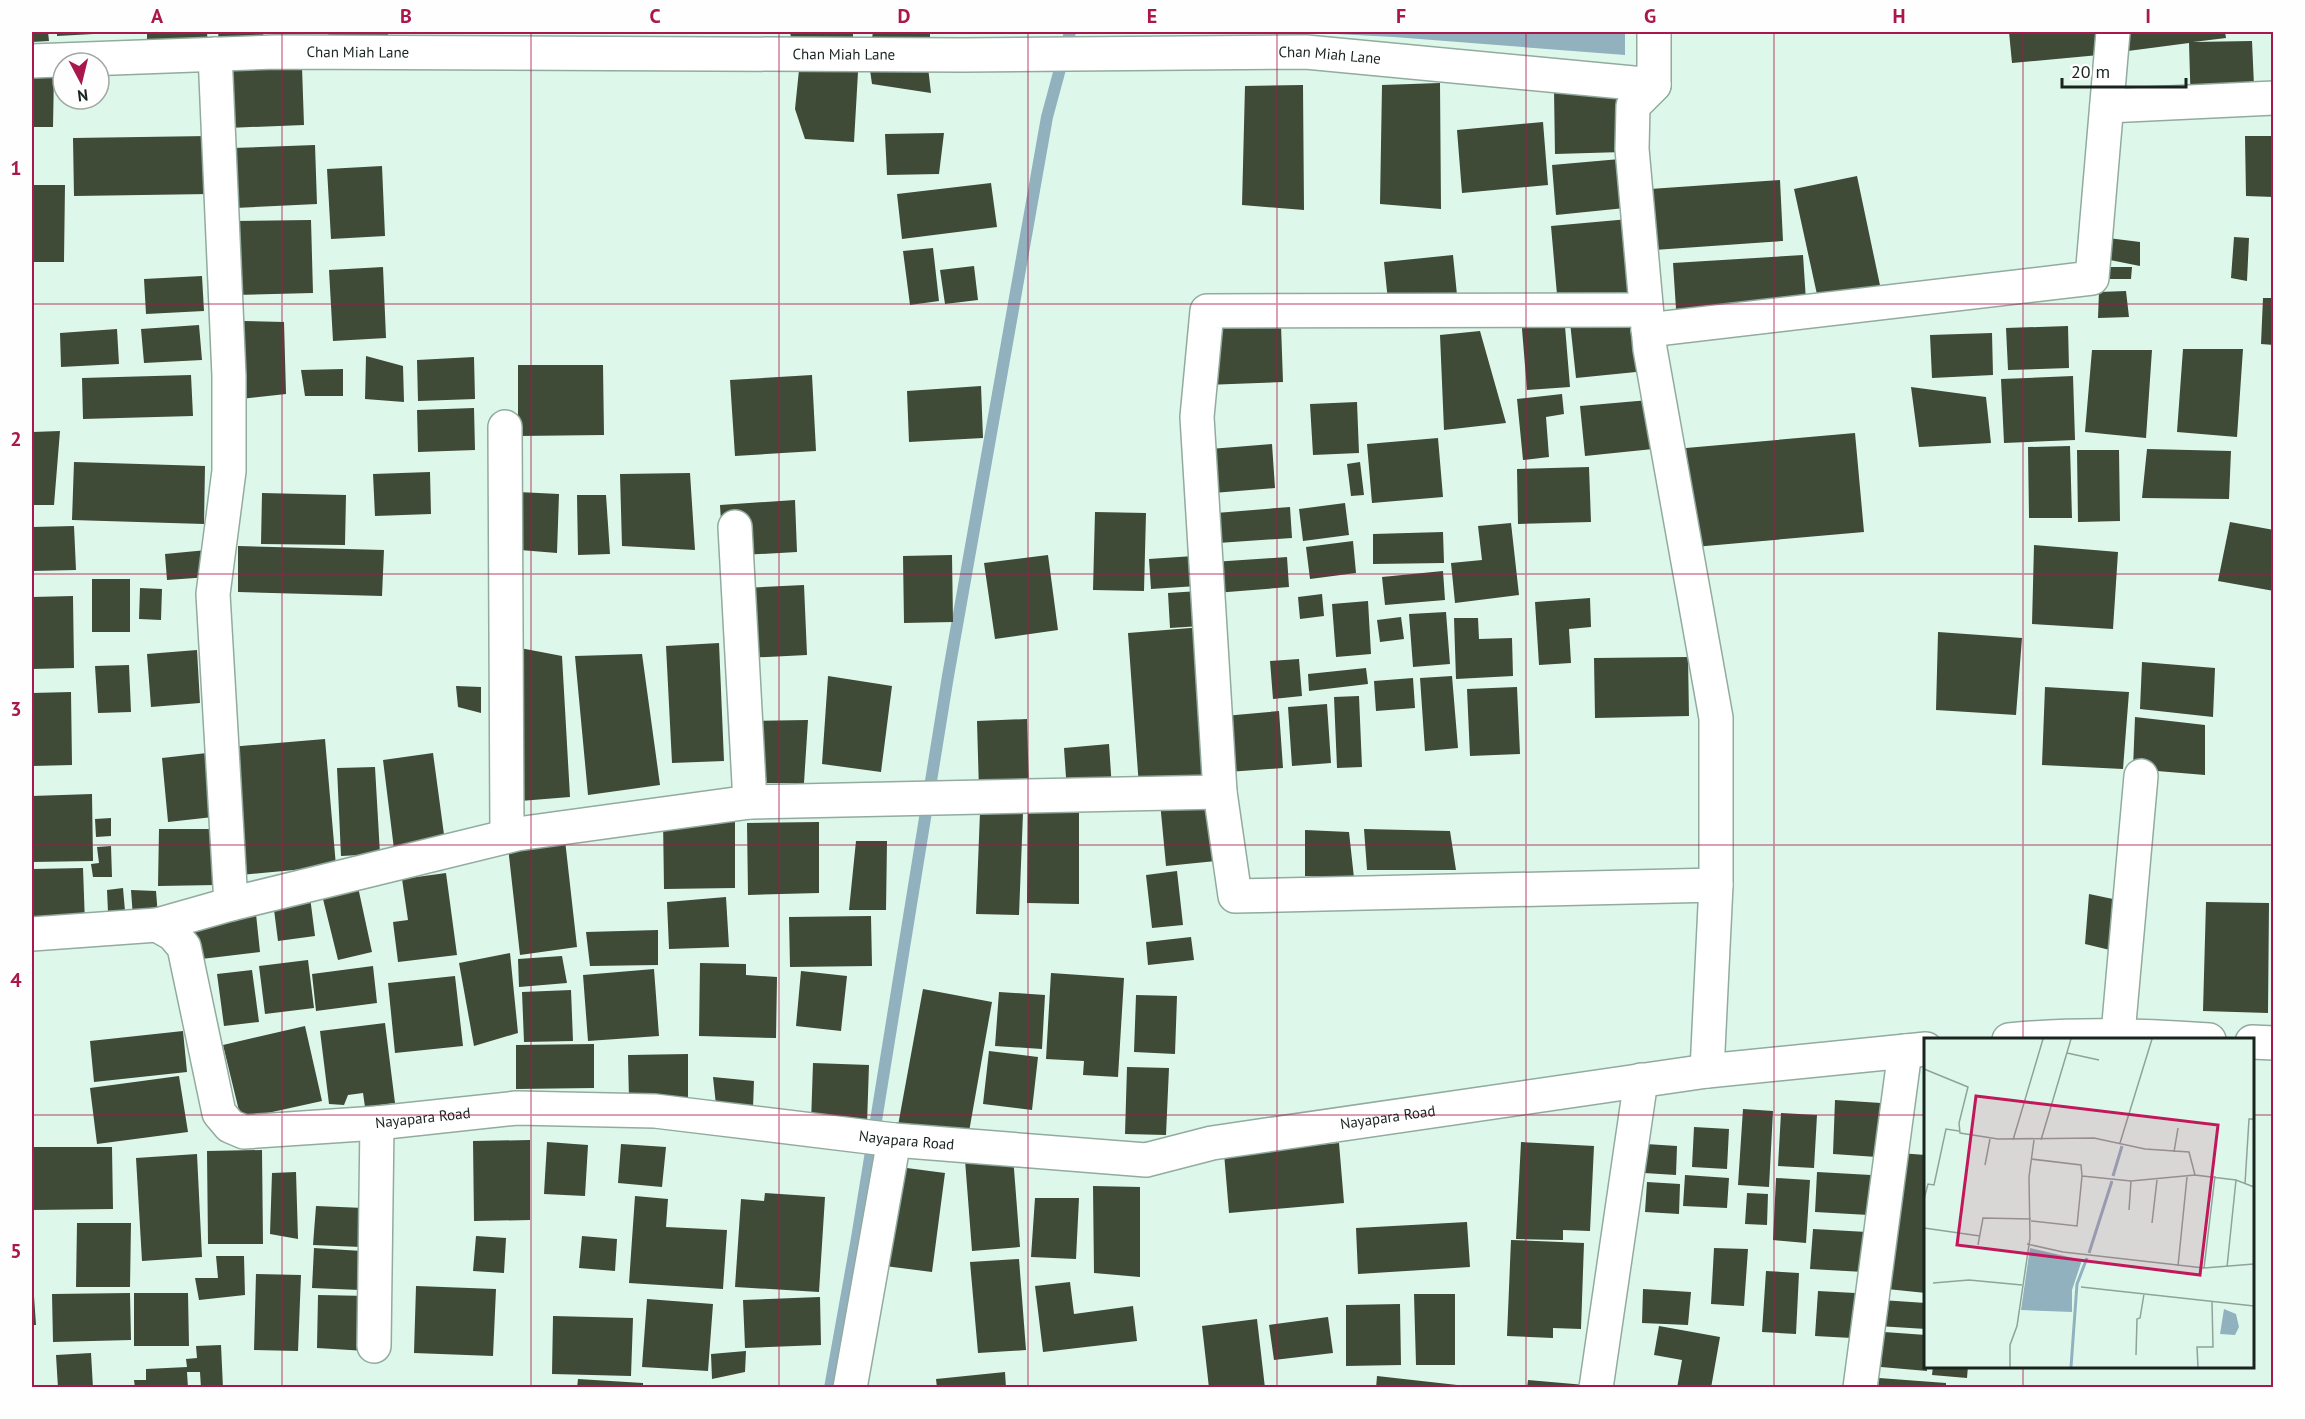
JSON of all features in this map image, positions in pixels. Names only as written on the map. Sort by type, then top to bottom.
[{"type":"street","points":[[1654,32],[1654,85],[1633,106],[1632,148],[1647,320],[1716,718],[1716,885],[1707,1071]]},
{"type":"street","points":[[1716,885],[1235,896],[1220,792],[1197,417],[1207,311],[1647,320],[2092,278],[2113,32]]},
{"type":"street","name":"Chan Miah Lane","points":[[32,62],[311,52],[963,55],[1306,52],[1654,85]]},
{"type":"street","points":[[215,54],[229,376],[229,471],[213,594],[231,904]]},
{"type":"street","points":[[2107,105],[2274,98]]},
{"type":"street","points":[[505,427],[507,836]]},
{"type":"street","points":[[735,527],[750,802]]},
{"type":"street","points":[[2118,1034],[2141,776]]},
{"type":"street","points":[[32,934],[157,925],[231,904],[507,836],[750,802],[1220,792]]},
{"type":"street","name":"Nayapara Road","points":[[157,925],[173,934],[184,947],[219,1113],[230,1126],[244,1132],[377,1123],[517,1108],[655,1111],[894,1140],[1146,1160],[1212,1143],[1641,1080],[1915,1050]]},
{"type":"street","points":[[2026,1038],[2118,1034],[2179,1038]]},
{"type":"street","points":[[2254,1042],[2274,1043]]},
{"type":"street","points":[[1860,1388],[1915,1050]]},
{"type":"street","points":[[1596,1388],[1641,1080]]},
{"type":"street","points":[[374,1346],[377,1123]]},
{"type":"street","points":[[850,1388],[894,1140]]},
{"type":"water","points":[[1298,32],[1625,32],[1625,55],[1394,37]]},
{"type":"building","points":[[32,32],[48,32],[49,41],[32,42]]},
{"type":"building","points":[[57,32],[112,32],[112,33],[57,36]]},
{"type":"building","points":[[147,32],[207,32],[208,47],[147,48]]},
{"type":"building","points":[[218,32],[263,32],[264,40],[219,43]]},
{"type":"building","points":[[275,32],[304,32],[304,33],[275,35]]},
{"type":"building","points":[[328,32],[388,32],[388,36],[329,39]]},
{"type":"building","points":[[790,32],[853,32],[853,46],[793,49]]},
{"type":"building","points":[[873,32],[930,32],[930,47],[871,44]]},
{"type":"building","points":[[2009,32],[2097,32],[2099,55],[2012,63]]},
{"type":"building","points":[[2102,32],[2225,32],[2226,38],[2193,42],[2252,41],[2255,108],[2191,110],[2189,43],[2105,54]]},
{"type":"building","points":[[869,63],[928,67],[931,93],[872,84]]},
{"type":"building","points":[[302,67],[304,125],[227,128],[226,69]]},
{"type":"building","points":[[799,70],[858,72],[854,142],[805,139],[795,109]]},
{"type":"building","points":[[32,71],[51,72],[53,127],[32,127]]},
{"type":"building","points":[[1440,83],[1441,209],[1380,204],[1382,85]]},
{"type":"building","points":[[1303,85],[1304,210],[1242,205],[1245,86]]},
{"type":"building","points":[[1622,89],[1623,152],[1555,154],[1554,90]]},
{"type":"building","points":[[1543,122],[1548,185],[1462,193],[1457,130]]},
{"type":"building","points":[[944,133],[939,174],[887,175],[885,134]]},
{"type":"building","points":[[209,136],[210,194],[74,196],[73,138]]},
{"type":"building","points":[[2245,136],[2274,136],[2274,197],[2246,196]]},
{"type":"building","points":[[315,145],[317,204],[235,208],[232,148]]},
{"type":"building","points":[[1620,159],[1625,208],[1556,215],[1552,165]]},
{"type":"building","points":[[382,166],[385,236],[331,239],[327,169]]},
{"type":"building","points":[[1857,176],[1885,309],[1823,322],[1794,189]]},
{"type":"building","points":[[1780,180],[1783,241],[1654,250],[1650,189]]},
{"type":"building","points":[[991,183],[997,227],[902,239],[897,194]]},
{"type":"building","points":[[32,185],[65,185],[64,262],[32,262]]},
{"type":"building","points":[[1629,219],[1636,300],[1558,306],[1551,226]]},
{"type":"building","points":[[311,220],[313,293],[234,295],[233,221]]},
{"type":"building","points":[[2234,237],[2249,238],[2247,281],[2231,278]]},
{"type":"building","points":[[2108,238],[2140,242],[2140,266],[2110,260]]},
{"type":"building","points":[[933,248],[939,301],[910,305],[903,251]]},
{"type":"building","points":[[1453,255],[1458,305],[1389,311],[1384,262]]},
{"type":"building","points":[[1803,255],[1807,316],[1677,324],[1673,263]]},
{"type":"building","points":[[974,266],[978,300],[945,304],[940,270]]},
{"type":"building","points":[[383,267],[386,338],[333,341],[329,270]]},
{"type":"building","points":[[2102,267],[2132,267],[2131,279],[2101,279]]},
{"type":"building","points":[[202,276],[204,311],[146,314],[144,279]]},
{"type":"building","points":[[2126,291],[2129,317],[2098,318],[2099,292]]},
{"type":"building","points":[[2263,298],[2274,298],[2274,345],[2261,344]]},
{"type":"building","points":[[1564,314],[1570,387],[1527,390],[1521,317]]},
{"type":"building","points":[[1641,316],[1646,371],[1576,378],[1570,322]]},
{"type":"building","points":[[243,321],[284,322],[286,394],[241,399]]},
{"type":"building","points":[[199,325],[202,360],[144,363],[141,329]]},
{"type":"building","points":[[1208,325],[1281,325],[1283,382],[1205,385]]},
{"type":"building","points":[[2068,326],[2069,368],[2008,370],[2006,328]]},
{"type":"building","points":[[117,329],[119,364],[61,367],[60,333]]},
{"type":"building","points":[[1480,331],[1506,423],[1444,430],[1440,335]]},
{"type":"building","points":[[1992,333],[1993,375],[1932,378],[1930,335]]},
{"type":"building","points":[[2183,349],[2243,349],[2237,437],[2177,432]]},
{"type":"building","points":[[2092,350],[2152,350],[2146,438],[2085,432]]},
{"type":"building","points":[[366,356],[403,366],[404,402],[365,399]]},
{"type":"building","points":[[474,357],[475,399],[418,401],[417,360]]},
{"type":"building","points":[[518,365],[603,365],[604,435],[518,436]]},
{"type":"building","points":[[343,369],[343,396],[305,396],[301,370]]},
{"type":"building","points":[[191,375],[193,416],[83,419],[82,378]]},
{"type":"building","points":[[812,375],[816,451],[735,456],[730,380]]},
{"type":"building","points":[[2073,376],[2075,440],[2004,443],[2001,379]]},
{"type":"building","points":[[981,386],[983,438],[909,442],[907,391]]},
{"type":"building","points":[[1911,387],[1986,397],[1991,443],[1919,447]]},
{"type":"building","points":[[1562,394],[1564,414],[1546,417],[1549,457],[1523,460],[1517,399]]},
{"type":"building","points":[[1649,400],[1653,449],[1585,456],[1580,406]]},
{"type":"building","points":[[1357,402],[1359,453],[1313,455],[1310,404]]},
{"type":"building","points":[[474,408],[475,450],[418,452],[417,410]]},
{"type":"building","points":[[60,431],[54,505],[32,505],[32,432]]},
{"type":"building","points":[[1855,433],[1864,532],[1694,547],[1686,448]]},
{"type":"building","points":[[1438,438],[1443,497],[1372,503],[1367,444]]},
{"type":"building","points":[[1272,444],[1275,488],[1213,493],[1210,449]]},
{"type":"building","points":[[2070,446],[2072,518],[2029,518],[2028,447]]},
{"type":"building","points":[[2147,449],[2231,451],[2229,499],[2142,498]]},
{"type":"building","points":[[2077,450],[2119,450],[2120,521],[2078,522]]},
{"type":"building","points":[[74,462],[205,466],[204,524],[72,520]]},
{"type":"building","points":[[1360,462],[1364,495],[1351,496],[1347,464]]},
{"type":"building","points":[[1589,467],[1591,522],[1518,524],[1517,469]]},
{"type":"building","points":[[430,472],[431,514],[375,516],[373,474]]},
{"type":"building","points":[[690,473],[695,550],[622,546],[620,474]]},
{"type":"building","points":[[518,492],[559,494],[557,553],[520,550]]},
{"type":"building","points":[[262,493],[346,495],[345,545],[261,544]]},
{"type":"building","points":[[577,495],[606,495],[610,554],[578,555]]},
{"type":"building","points":[[795,500],[797,552],[723,556],[720,505]]},
{"type":"building","points":[[1345,503],[1349,535],[1303,541],[1299,509]]},
{"type":"building","points":[[1290,507],[1292,538],[1218,543],[1216,513]]},
{"type":"building","points":[[1095,512],[1146,513],[1144,591],[1093,590]]},
{"type":"building","points":[[2230,522],[2274,530],[2274,591],[2218,581]]},
{"type":"building","points":[[1511,523],[1519,595],[1455,603],[1451,563],[1482,560],[1478,526]]},
{"type":"building","points":[[74,526],[76,570],[32,571],[32,527]]},
{"type":"building","points":[[1443,532],[1444,563],[1373,564],[1373,534]]},
{"type":"building","points":[[1353,541],[1356,573],[1310,579],[1306,547]]},
{"type":"building","points":[[2034,545],[2118,552],[2113,629],[2032,624]]},
{"type":"building","points":[[238,546],[384,550],[382,596],[238,592]]},
{"type":"building","points":[[207,550],[209,577],[167,580],[165,554]]},
{"type":"building","points":[[952,555],[953,622],[904,623],[903,556]]},
{"type":"building","points":[[1048,555],[1058,630],[995,639],[984,563]]},
{"type":"building","points":[[1194,556],[1197,586],[1151,589],[1149,559]]},
{"type":"building","points":[[1287,557],[1289,587],[1215,593],[1213,562]]},
{"type":"building","points":[[1443,571],[1445,600],[1385,605],[1382,577]]},
{"type":"building","points":[[92,579],[130,579],[130,632],[92,632]]},
{"type":"building","points":[[804,585],[807,655],[726,659],[723,589]]},
{"type":"building","points":[[140,588],[162,589],[161,620],[139,619]]},
{"type":"building","points":[[1199,591],[1201,626],[1170,628],[1168,593]]},
{"type":"building","points":[[1322,594],[1324,616],[1300,619],[1298,597]]},
{"type":"building","points":[[73,596],[74,668],[32,669],[32,597]]},
{"type":"building","points":[[1590,598],[1591,627],[1569,629],[1571,663],[1539,665],[1535,602]]},
{"type":"building","points":[[1368,601],[1371,654],[1336,657],[1332,604]]},
{"type":"building","points":[[1446,612],[1450,664],[1413,667],[1409,614]]},
{"type":"building","points":[[1401,617],[1404,639],[1380,642],[1377,620]]},
{"type":"building","points":[[1454,618],[1478,618],[1479,639],[1512,638],[1513,676],[1456,679]]},
{"type":"building","points":[[1203,627],[1213,782],[1139,787],[1128,633]]},
{"type":"building","points":[[1938,632],[2022,638],[2016,715],[1936,710]]},
{"type":"building","points":[[719,643],[724,761],[672,763],[666,646]]},
{"type":"building","points":[[520,648],[562,656],[570,797],[520,801]]},
{"type":"building","points":[[197,650],[200,703],[151,707],[147,654]]},
{"type":"building","points":[[642,654],[660,785],[588,795],[575,656]]},
{"type":"building","points":[[1688,657],[1689,716],[1595,718],[1594,658]]},
{"type":"building","points":[[1299,659],[1302,696],[1273,699],[1270,661]]},
{"type":"building","points":[[2142,662],[2215,668],[2213,717],[2140,709]]},
{"type":"building","points":[[129,665],[131,712],[98,713],[95,666]]},
{"type":"building","points":[[1366,668],[1368,684],[1309,691],[1308,674]]},
{"type":"building","points":[[828,676],[892,686],[881,772],[822,764]]},
{"type":"building","points":[[1452,676],[1458,748],[1425,751],[1420,678]]},
{"type":"building","points":[[1413,678],[1415,708],[1376,711],[1374,681]]},
{"type":"building","points":[[456,686],[481,687],[481,713],[458,707]]},
{"type":"building","points":[[1517,687],[1520,754],[1470,756],[1467,689]]},
{"type":"building","points":[[2045,687],[2129,692],[2123,769],[2042,765]]},
{"type":"building","points":[[71,692],[72,765],[32,766],[32,693]]},
{"type":"building","points":[[1359,696],[1362,767],[1337,768],[1334,697]]},
{"type":"building","points":[[1327,704],[1331,763],[1292,766],[1288,707]]},
{"type":"building","points":[[1279,711],[1283,768],[1228,772],[1224,716]]},
{"type":"building","points":[[2135,717],[2205,725],[2205,775],[2133,769]]},
{"type":"building","points":[[1027,719],[1029,789],[979,791],[977,721]]},
{"type":"building","points":[[808,720],[804,783],[759,783],[753,721]]},
{"type":"building","points":[[325,739],[336,866],[240,875],[229,747]]},
{"type":"building","points":[[1109,744],[1112,789],[1067,792],[1064,748]]},
{"type":"building","points":[[207,753],[213,817],[168,822],[162,758]]},
{"type":"building","points":[[433,753],[445,842],[394,849],[383,760]]},
{"type":"building","points":[[375,767],[380,854],[341,856],[337,768]]},
{"type":"building","points":[[92,794],[93,861],[32,862],[32,796]]},
{"type":"building","points":[[1209,797],[1216,861],[1166,866],[1160,802]]},
{"type":"building","points":[[1028,811],[1079,811],[1079,904],[1027,903]]},
{"type":"building","points":[[980,812],[1023,813],[1019,915],[976,914]]},
{"type":"building","points":[[735,817],[735,888],[664,889],[663,818]]},
{"type":"building","points":[[111,818],[111,836],[96,837],[95,819]]},
{"type":"building","points":[[819,822],[819,893],[748,895],[747,823]]},
{"type":"building","points":[[159,829],[217,829],[216,885],[158,886]]},
{"type":"building","points":[[1364,829],[1450,831],[1456,870],[1367,870]]},
{"type":"building","points":[[1305,830],[1349,832],[1354,878],[1305,876]]},
{"type":"building","points":[[565,840],[577,947],[520,955],[508,847]]},
{"type":"building","points":[[856,841],[887,841],[886,910],[849,910]]},
{"type":"building","points":[[111,846],[112,877],[93,877],[91,864],[99,863],[97,847]]},
{"type":"building","points":[[83,868],[85,924],[32,926],[32,869]]},
{"type":"building","points":[[1177,871],[1183,925],[1152,928],[1146,875]]},
{"type":"building","points":[[446,873],[457,955],[398,962],[393,922],[408,920],[402,879]]},
{"type":"building","points":[[358,887],[372,952],[338,960],[322,895]]},
{"type":"building","points":[[123,888],[125,911],[108,912],[107,890]]},
{"type":"building","points":[[131,890],[156,891],[158,916],[133,918]]},
{"type":"building","points":[[2089,894],[2113,899],[2110,950],[2085,944]]},
{"type":"building","points":[[310,897],[315,936],[278,941],[273,902]]},
{"type":"building","points":[[726,897],[729,947],[669,949],[667,902]]},
{"type":"building","points":[[2206,902],[2269,903],[2268,1013],[2203,1011]]},
{"type":"building","points":[[256,914],[260,952],[193,960],[189,923]]},
{"type":"building","points":[[871,916],[872,966],[790,967],[789,917]]},
{"type":"building","points":[[658,930],[658,965],[590,966],[586,932]]},
{"type":"building","points":[[1191,937],[1194,960],[1148,965],[1146,942]]},
{"type":"building","points":[[510,953],[518,1033],[474,1046],[459,963]]},
{"type":"building","points":[[562,956],[567,983],[519,987],[518,959]]},
{"type":"building","points":[[308,960],[314,1008],[265,1014],[259,966]]},
{"type":"building","points":[[700,963],[746,964],[746,975],[777,977],[776,1038],[699,1036]]},
{"type":"building","points":[[373,966],[377,1003],[316,1011],[312,974]]},
{"type":"building","points":[[654,969],[659,1036],[588,1041],[583,975]]},
{"type":"building","points":[[252,970],[259,1022],[224,1026],[217,974]]},
{"type":"building","points":[[801,971],[847,976],[841,1031],[796,1026]]},
{"type":"building","points":[[1051,973],[1124,978],[1118,1077],[1083,1075],[1084,1061],[1046,1059]]},
{"type":"building","points":[[455,976],[463,1046],[395,1053],[388,983]]},
{"type":"building","points":[[923,989],[992,1002],[967,1143],[897,1131]]},
{"type":"building","points":[[571,990],[573,1041],[524,1042],[522,992]]},
{"type":"building","points":[[999,992],[1045,995],[1042,1049],[995,1046]]},
{"type":"building","points":[[1136,995],[1177,996],[1175,1054],[1134,1052]]},
{"type":"building","points":[[385,1023],[395,1103],[365,1107],[363,1093],[348,1095],[344,1105],[329,1104],[320,1031]]},
{"type":"building","points":[[305,1026],[322,1101],[241,1119],[223,1045]]},
{"type":"building","points":[[183,1031],[187,1072],[94,1082],[90,1041]]},
{"type":"building","points":[[594,1044],[594,1088],[516,1089],[516,1045]]},
{"type":"building","points":[[989,1051],[1038,1057],[1032,1110],[983,1104]]},
{"type":"building","points":[[688,1054],[688,1099],[629,1099],[628,1055]]},
{"type":"building","points":[[813,1063],[869,1065],[867,1124],[811,1123]]},
{"type":"building","points":[[1127,1067],[1169,1068],[1166,1135],[1125,1134]]},
{"type":"building","points":[[179,1076],[188,1132],[97,1144],[90,1088]]},
{"type":"building","points":[[713,1077],[754,1081],[753,1108],[716,1105]]},
{"type":"building","points":[[1835,1100],[1881,1103],[1877,1157],[1833,1154]]},
{"type":"building","points":[[1743,1109],[1773,1111],[1769,1187],[1738,1185]]},
{"type":"building","points":[[1781,1113],[1817,1115],[1814,1168],[1778,1166]]},
{"type":"building","points":[[1694,1127],[1729,1129],[1727,1169],[1692,1167]]},
{"type":"building","points":[[530,1140],[530,1220],[474,1221],[473,1141]]},
{"type":"building","points":[[547,1142],[588,1145],[585,1196],[544,1194]]},
{"type":"building","points":[[1521,1142],[1594,1146],[1590,1231],[1563,1230],[1563,1240],[1516,1239]]},
{"type":"building","points":[[1339,1143],[1344,1203],[1229,1213],[1224,1153]]},
{"type":"building","points":[[621,1144],[666,1147],[662,1187],[618,1183]]},
{"type":"building","points":[[1646,1144],[1677,1146],[1676,1175],[1644,1173]]},
{"type":"building","points":[[32,1147],[112,1147],[113,1209],[32,1210]]},
{"type":"building","points":[[262,1150],[263,1244],[208,1244],[207,1151]]},
{"type":"building","points":[[1899,1153],[1924,1155],[1924,1293],[1887,1289]]},
{"type":"building","points":[[197,1154],[202,1257],[142,1261],[136,1158]]},
{"type":"building","points":[[1013,1156],[1020,1247],[972,1251],[965,1160]]},
{"type":"building","points":[[899,1167],[945,1173],[932,1272],[885,1266]]},
{"type":"building","points":[[296,1172],[298,1239],[270,1234],[272,1173]]},
{"type":"building","points":[[1817,1172],[1871,1175],[1869,1215],[1815,1212]]},
{"type":"building","points":[[1685,1175],[1729,1178],[1727,1208],[1683,1206]]},
{"type":"building","points":[[1776,1178],[1810,1180],[1806,1243],[1773,1240]]},
{"type":"building","points":[[1647,1182],[1680,1184],[1679,1214],[1645,1212]]},
{"type":"building","points":[[1093,1186],[1140,1187],[1140,1277],[1094,1273]]},
{"type":"building","points":[[765,1193],[825,1197],[819,1292],[735,1287],[741,1199],[764,1201]]},
{"type":"building","points":[[1747,1193],[1768,1194],[1767,1225],[1745,1224]]},
{"type":"building","points":[[635,1196],[668,1199],[666,1227],[727,1230],[723,1289],[629,1283]]},
{"type":"building","points":[[1035,1198],[1079,1198],[1076,1259],[1031,1257]]},
{"type":"building","points":[[316,1206],[364,1208],[361,1247],[313,1245]]},
{"type":"building","points":[[1467,1222],[1470,1267],[1358,1274],[1356,1228]]},
{"type":"building","points":[[77,1223],[131,1223],[130,1287],[76,1287]]},
{"type":"building","points":[[1813,1229],[1867,1232],[1864,1272],[1810,1269]]},
{"type":"building","points":[[476,1236],[506,1238],[504,1273],[473,1271]]},
{"type":"building","points":[[582,1236],[617,1239],[615,1271],[579,1268]]},
{"type":"building","points":[[1511,1240],[1584,1243],[1581,1329],[1553,1328],[1553,1338],[1507,1336]]},
{"type":"building","points":[[314,1248],[362,1251],[360,1290],[312,1288]]},
{"type":"building","points":[[1714,1248],[1748,1249],[1744,1306],[1711,1304]]},
{"type":"building","points":[[216,1256],[244,1256],[245,1295],[199,1300],[195,1278],[218,1278]]},
{"type":"building","points":[[1019,1259],[1026,1350],[978,1353],[970,1262]]},
{"type":"building","points":[[1766,1271],[1799,1273],[1796,1334],[1762,1332]]},
{"type":"building","points":[[256,1274],[301,1275],[298,1351],[254,1350]]},
{"type":"building","points":[[33,1282],[36,1325],[32,1325]]},
{"type":"building","points":[[1070,1282],[1074,1314],[1133,1306],[1137,1341],[1043,1352],[1035,1286]]},
{"type":"building","points":[[416,1286],[496,1289],[493,1356],[414,1353]]},
{"type":"building","points":[[1643,1289],[1691,1292],[1688,1325],[1642,1323]]},
{"type":"building","points":[[1818,1291],[1855,1293],[1852,1338],[1815,1336]]},
{"type":"building","points":[[130,1293],[131,1340],[53,1342],[52,1294]]},
{"type":"building","points":[[134,1293],[188,1293],[189,1346],[134,1346]]},
{"type":"building","points":[[1414,1294],[1455,1294],[1455,1365],[1416,1365]]},
{"type":"building","points":[[318,1295],[368,1296],[366,1351],[317,1348]]},
{"type":"building","points":[[820,1297],[821,1345],[745,1348],[743,1300]]},
{"type":"building","points":[[647,1299],[713,1304],[708,1371],[642,1367]]},
{"type":"building","points":[[1881,1300],[1924,1303],[1924,1329],[1878,1326]]},
{"type":"building","points":[[1400,1304],[1401,1365],[1346,1366],[1346,1305]]},
{"type":"building","points":[[553,1316],[633,1318],[631,1376],[552,1374]]},
{"type":"building","points":[[1328,1317],[1333,1353],[1274,1360],[1269,1325]]},
{"type":"building","points":[[1257,1319],[1265,1388],[1209,1388],[1202,1326]]},
{"type":"building","points":[[1659,1326],[1720,1337],[1711,1388],[1677,1388],[1682,1360],[1654,1355]]},
{"type":"building","points":[[1884,1332],[1924,1335],[1924,1368],[1927,1368],[1927,1371],[1881,1367]]},
{"type":"building","points":[[221,1345],[223,1388],[201,1388],[200,1372],[187,1372],[188,1388],[135,1388],[134,1380],[146,1380],[146,1369],[187,1367],[186,1359],[197,1358],[196,1346]]},
{"type":"building","points":[[746,1351],[745,1372],[712,1379],[711,1354]]},
{"type":"building","points":[[91,1353],[93,1388],[58,1388],[56,1355]]},
{"type":"building","points":[[1933,1368],[1968,1368],[1967,1378],[1932,1375]]},
{"type":"building","points":[[1005,1372],[1006,1388],[937,1388],[936,1379]]},
{"type":"building","points":[[1377,1376],[1466,1386],[1466,1388],[1376,1388]]},
{"type":"building","points":[[1879,1378],[1946,1383],[1946,1388],[1878,1388]]},
{"type":"building","points":[[578,1379],[643,1383],[643,1388],[577,1388]]},
{"type":"building","points":[[1528,1380],[1585,1385],[1585,1388],[1527,1388]]},
{"type":"waterway","points":[[830,1388],[857,1238],[948,676],[1047,117],[1070,32]]}]
